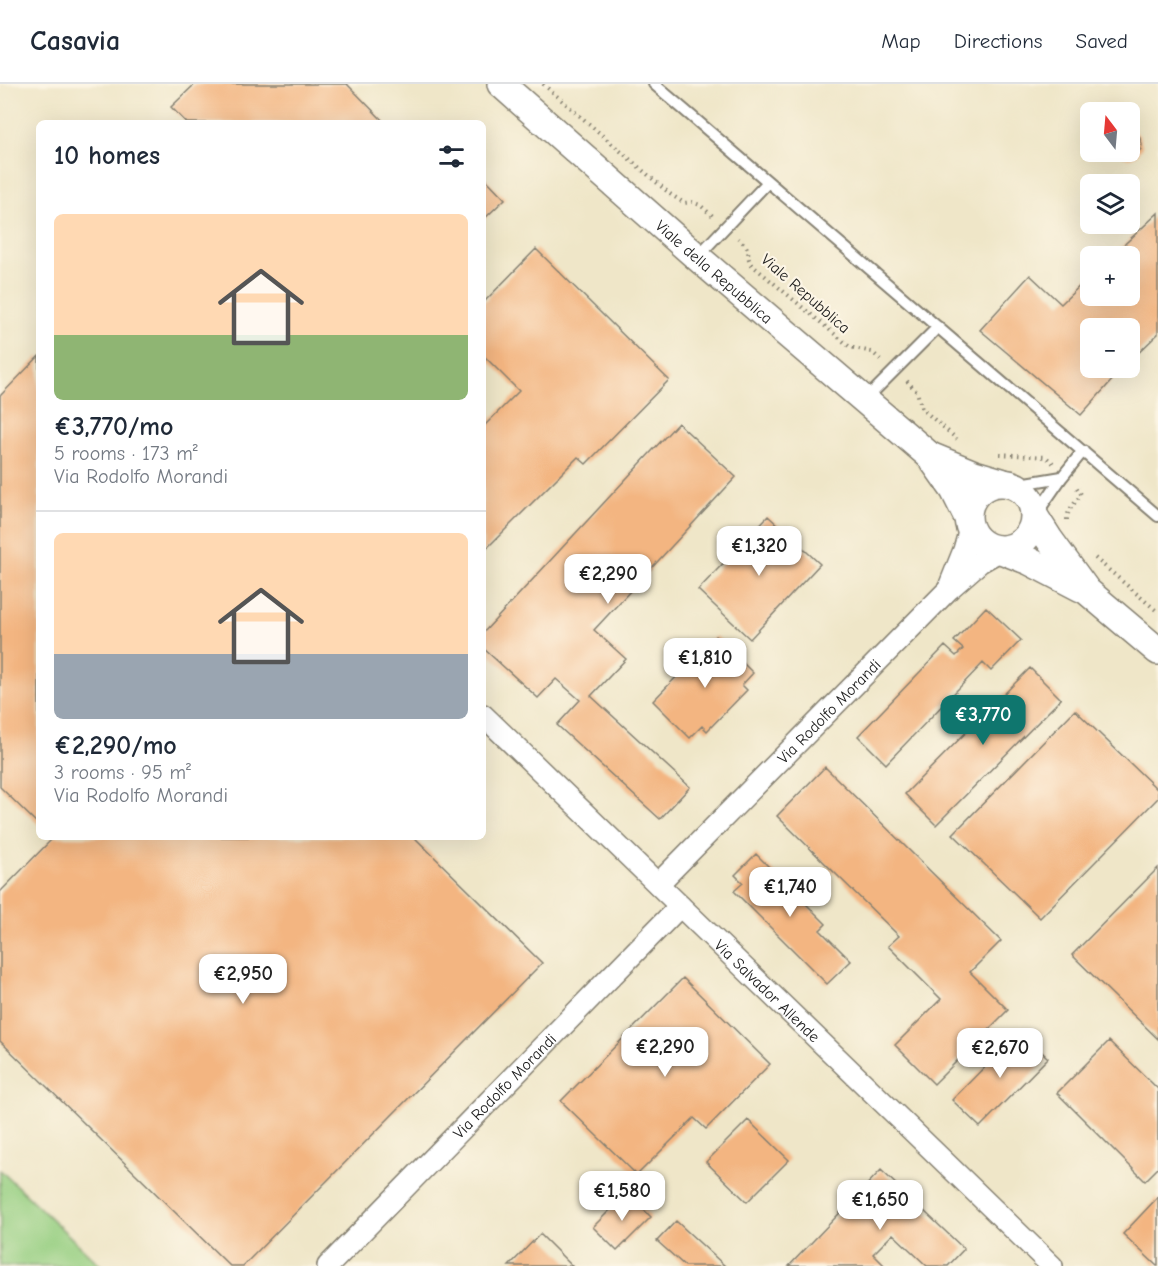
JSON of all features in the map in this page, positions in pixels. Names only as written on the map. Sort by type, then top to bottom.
[{"type":"street","name":"Viale della Repubblica","points":[[501,84],[697,257],[930,456],[954,490],[975,537],[982,544],[1029,561],[1087,591],[1158,651]]},
{"type":"street","name":"Viale della Repubblica","points":[[930,456],[1023,490],[1033,506],[1035,517],[1087,591]]},
{"type":"street","points":[[968,522],[969,505],[981,489],[991,484],[1008,484]]},
{"type":"street","points":[[1001,550],[1021,544],[1033,527],[1035,517]]},
{"type":"street","name":"Via Rodolfo Morandi","points":[[949,588],[964,550],[968,522]]},
{"type":"street","name":"Via Rodolfo Morandi","points":[[658,884],[949,588],[980,562],[1001,550]]},
{"type":"street","name":"Via Salvador Allende","points":[[486,718],[1052,1266]]},
{"type":"street","name":"Via Rodolfo Morandi","points":[[328,1266],[680,906]]},
{"type":"lane","points":[[654,84],[1158,516]]},
{"type":"lane","points":[[697,257],[768,182]]},
{"type":"lane","points":[[864,400],[938,327]]},
{"type":"lane","points":[[1035,517],[1083,451]]},
{"type":"lane","points":[[1008,484],[1064,475]]},
{"type":"path","name":"Viale Repubblica","points":[[543,84],[670,194],[684,203],[692,202],[700,205],[746,246],[752,265],[850,347],[872,352],[912,386],[917,392],[922,409],[957,439]]},
{"type":"path","points":[[993,454],[1046,457],[1081,494],[1070,508],[1067,516],[1068,525]]},
{"type":"path","points":[[1090,554],[1158,612]]},
{"type":"green space","points":[[0,1170],[101,1266],[0,1266]]},
{"type":"building","points":[[195,84],[347,84],[382,120],[184,120],[171,107]]},
{"type":"building","points":[[486,179],[505,199],[486,217]]},
{"type":"building","points":[[1158,213],[1158,334],[1140,351],[1140,318],[1080,318],[1080,378],[1114,378],[1081,415],[980,330],[1030,275],[1061,304],[1080,286],[1080,306],[1140,306],[1140,246],[1123,246],[1136,234],[1140,234],[1140,230]]},
{"type":"building","points":[[536,249],[669,380],[586,464],[578,457],[486,549],[486,424],[519,391],[486,358],[486,300]]},
{"type":"building","points":[[36,359],[36,822],[0,787],[0,396]]},
{"type":"building","points":[[678,423],[736,477],[594,630],[626,659],[591,696],[690,787],[660,819],[557,725],[580,700],[556,679],[538,698],[486,651],[486,630]]},
{"type":"building","points":[[768,516],[820,564],[750,639],[698,590]]},
{"type":"building","points":[[986,607],[1021,640],[991,671],[983,663],[886,764],[858,736],[945,646],[956,656],[963,649],[954,641]]},
{"type":"building","points":[[716,636],[753,673],[742,685],[747,690],[707,731],[702,726],[690,738],[653,701]]},
{"type":"building","points":[[1030,668],[1061,699],[936,825],[905,794]]},
{"type":"building","points":[[1075,710],[1158,790],[1158,798],[1040,918],[953,834]]},
{"type":"building","points":[[825,767],[1001,941],[970,972],[1008,1010],[934,1084],[895,1045],[941,999],[888,946],[899,936],[777,816]]},
{"type":"building","points":[[51,840],[417,840],[542,963],[243,1266],[230,1266],[0,1041],[0,892]]},
{"type":"building","points":[[756,854],[826,924],[820,930],[851,961],[827,984],[734,891],[743,883],[735,875]]},
{"type":"building","points":[[1158,868],[1158,1039],[1072,955]]},
{"type":"building","points":[[683,978],[770,1064],[706,1129],[694,1118],[637,1175],[561,1101]]},
{"type":"building","points":[[1020,1031],[1048,1058],[980,1127],[952,1100]]},
{"type":"building","points":[[1109,1041],[1158,1089],[1158,1168],[1145,1181],[1057,1093]]},
{"type":"building","points":[[748,1120],[789,1160],[747,1202],[706,1162]]},
{"type":"building","points":[[881,1170],[964,1249],[948,1266],[927,1266],[893,1234],[873,1254],[885,1266],[789,1266]]},
{"type":"building","points":[[627,1193],[651,1217],[617,1251],[593,1227]]},
{"type":"building","points":[[1158,1197],[1158,1266],[1157,1266],[1123,1234]]},
{"type":"building","points":[[676,1221],[725,1266],[685,1266],[657,1241]]},
{"type":"building","points":[[540,1234],[572,1266],[509,1266]]}]
